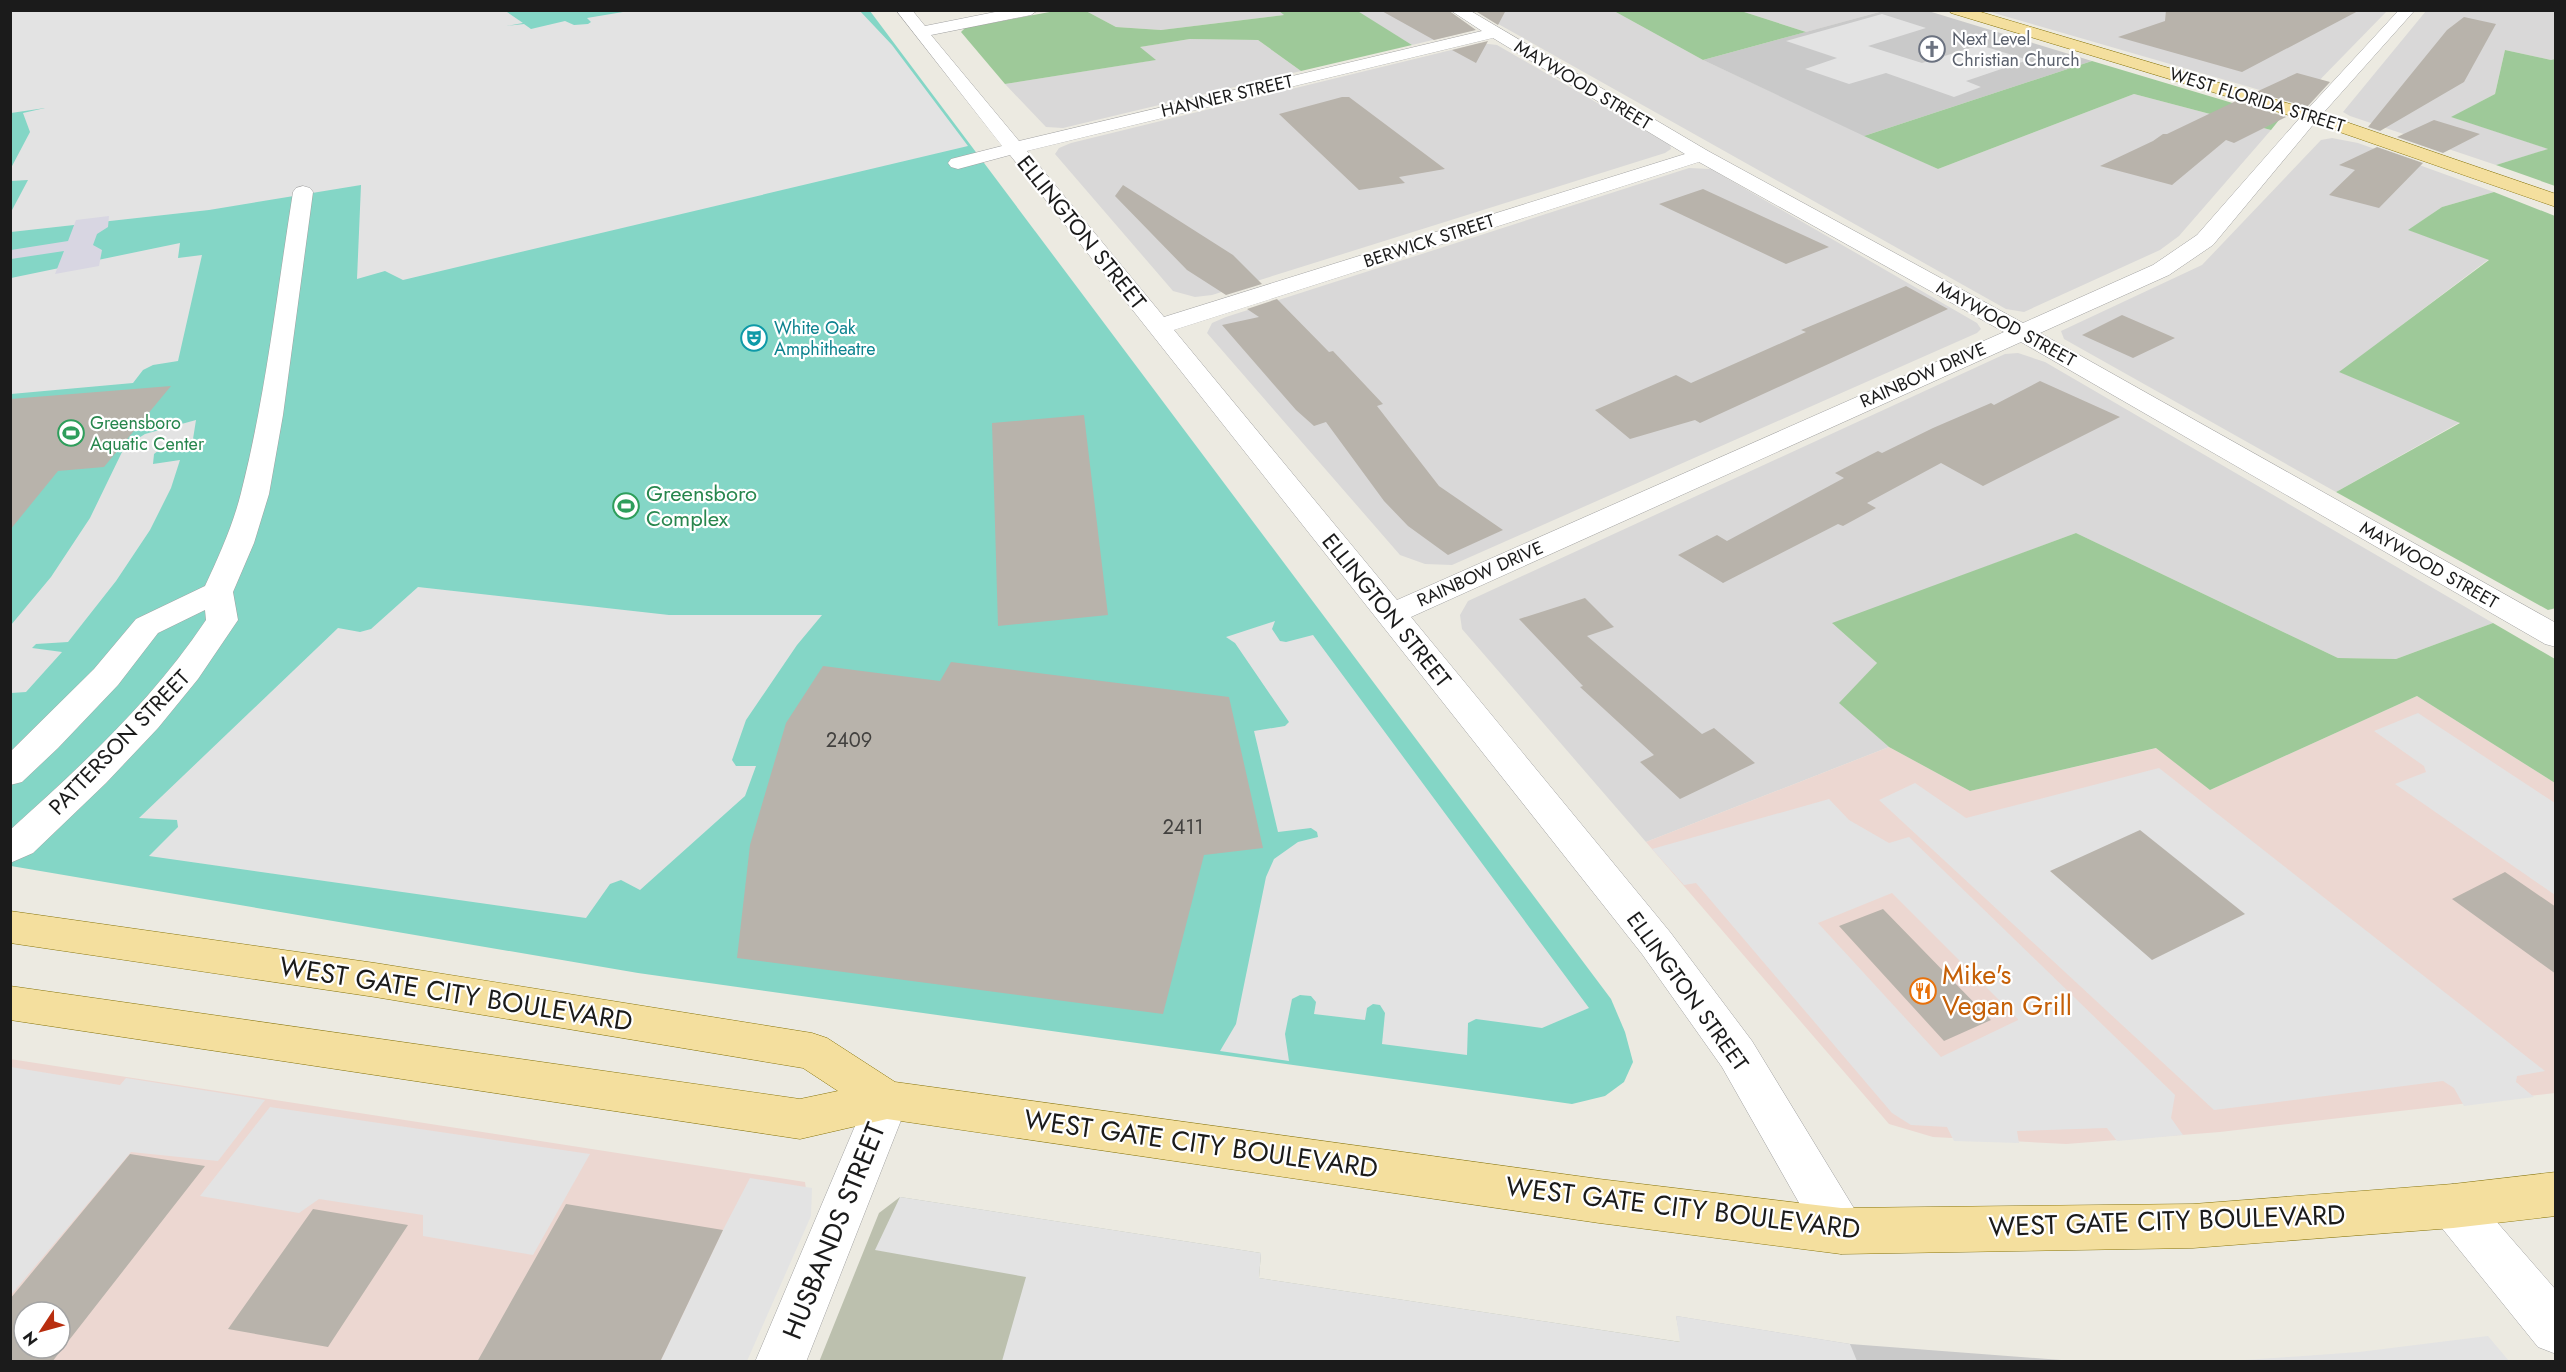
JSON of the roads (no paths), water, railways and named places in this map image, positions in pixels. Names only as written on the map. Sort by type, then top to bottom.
[{"type":"main road","name":"WEST FLORIDA STREET","points":[[1956,10],[2312,116],[2556,201]]},
{"type":"main road","name":"WEST GATE CITY BOULEVARD","points":[[10,927],[375,980],[812,1051],[887,1100]]},
{"type":"main road","name":"WEST GATE CITY BOULEVARD","points":[[10,1003],[800,1119],[887,1100],[1599,1201],[1841,1231],[2193,1226],[2453,1206],[2556,1194]]},
{"type":"street","points":[[912,21],[1031,10]]},
{"type":"street","name":"MAYWOOD STREET","points":[[1457,10],[1701,155],[2020,331],[2556,637]]},
{"type":"street","name":"RAINBOW DRIVE","points":[[1392,614],[2020,331],[2161,270],[2205,240],[2312,116],[2408,10]]},
{"type":"street","name":"ELLINGTON STREET","points":[[912,21],[1656,943],[1730,1045],[1841,1231]]},
{"type":"street","name":"HANNER STREET","points":[[958,163],[1121,121],[1496,33]]},
{"type":"street","name":"BERWICK STREET","points":[[1158,327],[1701,155]]},
{"type":"street","name":"PATTERSON STREET","points":[[10,849],[20,843],[106,762],[164,701],[198,657],[222,620],[218,592],[239,543],[255,494],[270,415],[303,192]]},
{"type":"street","points":[[10,773],[46,740],[106,677],[147,626],[218,592]]},
{"type":"street","name":"HUSBANDS STREET","points":[[780,1362],[887,1100]]},
{"type":"street","points":[[2453,1206],[2556,1329]]},
{"type":"place","name":"Next Level Christian Church","points":[[1932,49]]},
{"type":"place","name":"White Oak Amphitheatre","points":[[754,338]]},
{"type":"place","name":"Greensboro Aquatic Center","points":[[71,433]]},
{"type":"place","name":"Greensboro Complex","points":[[626,506]]},
{"type":"place","name":"Mike's Vegan Grill","points":[[1923,991]]}]
